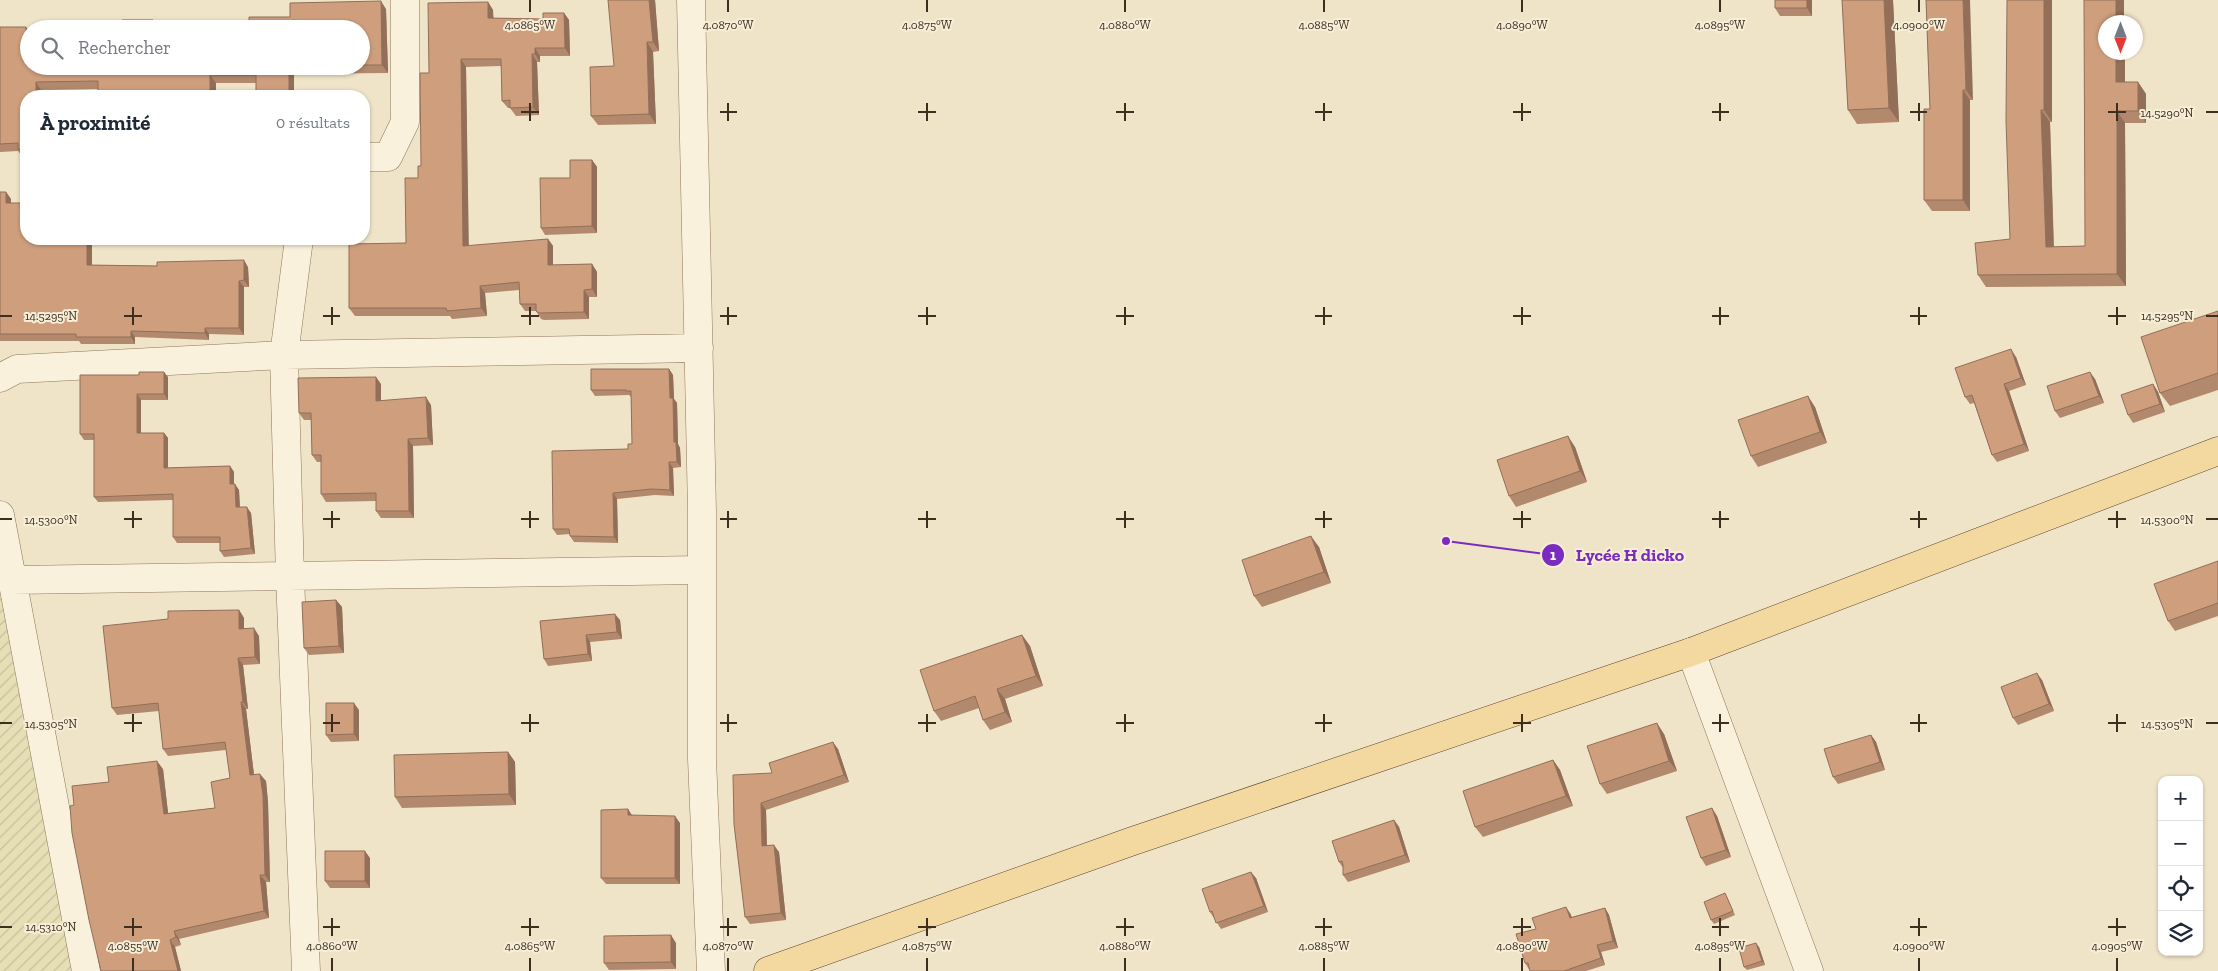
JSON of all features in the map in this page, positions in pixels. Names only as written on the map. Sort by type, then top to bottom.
[{"type":"main road","points":[[768,971],[1139,839],[1691,652],[2218,451]]},
{"type":"street","points":[[370,156],[388,156],[405,122],[405,0]]},
{"type":"street","points":[[691,0],[699,348],[702,759],[710,971]]},
{"type":"street","points":[[298,245],[284,354],[290,577],[306,971]]},
{"type":"street","points":[[0,378],[16,369],[284,354],[699,348]]},
{"type":"street","points":[[0,515],[86,971]]},
{"type":"street","points":[[12,580],[702,570]]},
{"type":"street","points":[[1691,652],[1809,971]]},
{"type":"shaded area","points":[[0,532],[76,971],[0,971]]},
{"type":"building","points":[[608,0],[649,0],[653,42],[647,42],[649,114],[591,116],[590,67],[614,66]]},
{"type":"building","points":[[1775,0],[1807,0],[1807,8],[1775,8]]},
{"type":"building","points":[[1842,0],[1884,0],[1889,108],[1848,110]]},
{"type":"building","points":[[1926,0],[1963,0],[1966,90],[1963,90],[1963,200],[1924,200],[1924,109],[1930,109]]},
{"type":"building","points":[[2007,0],[2044,0],[2044,110],[2041,110],[2046,247],[2085,246],[2084,0],[2116,0],[2116,15],[2098,15],[2098,60],[2116,60],[2116,82],[2138,82],[2138,111],[2117,111],[2117,274],[1978,275],[1975,243],[2010,239],[2006,121]]},
{"type":"building","points":[[381,1],[382,65],[370,65],[370,20],[249,20],[249,17],[290,17],[290,3]]},
{"type":"building","points":[[488,2],[488,18],[543,19],[543,13],[564,13],[565,48],[535,48],[535,54],[532,54],[533,107],[510,108],[510,100],[502,101],[501,59],[461,59],[463,246],[548,239],[548,265],[592,264],[592,289],[584,290],[584,312],[539,313],[536,311],[536,304],[520,304],[519,282],[480,286],[481,308],[447,311],[446,308],[349,308],[349,245],[406,243],[405,178],[418,178],[418,166],[421,166],[420,73],[429,73],[428,3]]},
{"type":"building","points":[[0,27],[20,27],[20,75],[210,75],[210,90],[98,90],[98,81],[36,82],[36,90],[20,90],[20,149],[18,149],[18,143],[0,144]]},
{"type":"building","points":[[256,75],[289,75],[289,90],[256,90]]},
{"type":"building","points":[[570,160],[592,160],[592,226],[541,228],[540,178],[570,178]]},
{"type":"building","points":[[0,192],[6,192],[6,203],[20,203],[20,245],[87,245],[87,265],[157,266],[157,262],[244,260],[244,280],[239,281],[239,328],[205,328],[205,333],[131,331],[131,337],[76,337],[76,334],[0,334]]},
{"type":"building","points":[[2218,311],[2218,373],[2160,393],[2141,337]]},
{"type":"building","points":[[2011,349],[2021,378],[2004,384],[2024,444],[1992,455],[1972,395],[1965,397],[1955,368]]},
{"type":"building","points":[[591,369],[669,369],[670,398],[673,398],[674,442],[676,442],[677,462],[669,462],[670,490],[651,489],[613,493],[614,537],[570,536],[569,529],[553,529],[552,451],[628,449],[628,444],[632,444],[631,391],[591,390]]},
{"type":"building","points":[[139,372],[164,372],[164,394],[137,394],[137,433],[164,433],[164,468],[230,466],[230,484],[235,484],[236,507],[247,507],[251,548],[220,551],[220,537],[173,537],[173,494],[94,497],[94,434],[80,434],[80,375],[139,375]]},
{"type":"building","points":[[2090,372],[2099,396],[2055,411],[2047,386]]},
{"type":"building","points":[[376,377],[376,401],[426,397],[428,438],[408,439],[409,511],[376,511],[376,493],[321,494],[321,455],[312,455],[311,413],[299,413],[298,378]]},
{"type":"building","points":[[2153,384],[2160,404],[2128,415],[2121,395]]},
{"type":"building","points":[[1808,396],[1820,432],[1751,456],[1738,420]]},
{"type":"building","points":[[1568,436],[1580,471],[1509,496],[1497,460]]},
{"type":"building","points":[[1311,536],[1324,572],[1254,596],[1242,560]]},
{"type":"building","points":[[2218,561],[2218,603],[2168,621],[2154,584]]},
{"type":"building","points":[[336,600],[339,646],[304,648],[302,602]]},
{"type":"building","points":[[239,610],[239,629],[254,628],[255,657],[238,658],[243,702],[241,702],[250,775],[260,774],[263,795],[265,875],[260,875],[264,911],[174,931],[176,937],[170,940],[178,971],[101,971],[72,833],[70,806],[74,805],[72,786],[109,782],[107,767],[157,761],[164,814],[215,808],[211,782],[230,778],[225,742],[163,749],[158,703],[112,708],[103,626],[168,619],[168,611]]},
{"type":"building","points":[[615,614],[617,632],[586,635],[588,654],[544,659],[540,621]]},
{"type":"building","points":[[1022,635],[1036,676],[997,689],[1005,712],[983,720],[975,696],[934,711],[920,670]]},
{"type":"building","points":[[2037,673],[2049,704],[2013,718],[2001,687]]},
{"type":"building","points":[[326,703],[354,703],[354,734],[326,735]]},
{"type":"building","points":[[1657,723],[1669,761],[1600,784],[1587,746]]},
{"type":"building","points":[[1871,735],[1880,762],[1833,777],[1824,749]]},
{"type":"building","points":[[833,742],[844,775],[761,803],[762,846],[774,845],[781,913],[745,917],[734,824],[733,775],[772,773],[769,763]]},
{"type":"building","points":[[508,752],[509,794],[395,797],[394,755]]},
{"type":"building","points":[[1553,760],[1566,796],[1475,827],[1463,791]]},
{"type":"building","points":[[1712,808],[1726,850],[1701,858],[1686,817]]},
{"type":"building","points":[[628,809],[628,815],[675,816],[675,878],[601,878],[601,810]]},
{"type":"building","points":[[1394,820],[1405,855],[1343,875],[1342,861],[1339,862],[1332,841]]},
{"type":"building","points":[[325,851],[365,851],[365,881],[325,881]]},
{"type":"building","points":[[1251,872],[1264,906],[1216,923],[1202,889]]},
{"type":"building","points":[[1725,893],[1733,911],[1711,920],[1704,902]]},
{"type":"building","points":[[1566,907],[1570,918],[1605,908],[1613,941],[1597,945],[1601,958],[1564,971],[1530,971],[1528,963],[1525,963],[1516,934],[1536,929],[1532,918]]},
{"type":"building","points":[[671,935],[671,962],[604,963],[604,936]]},
{"type":"building","points":[[1756,943],[1762,961],[1744,967],[1739,948]]},
{"type":"place","name":"Lycée H dicko","points":[[1446,541]]}]
